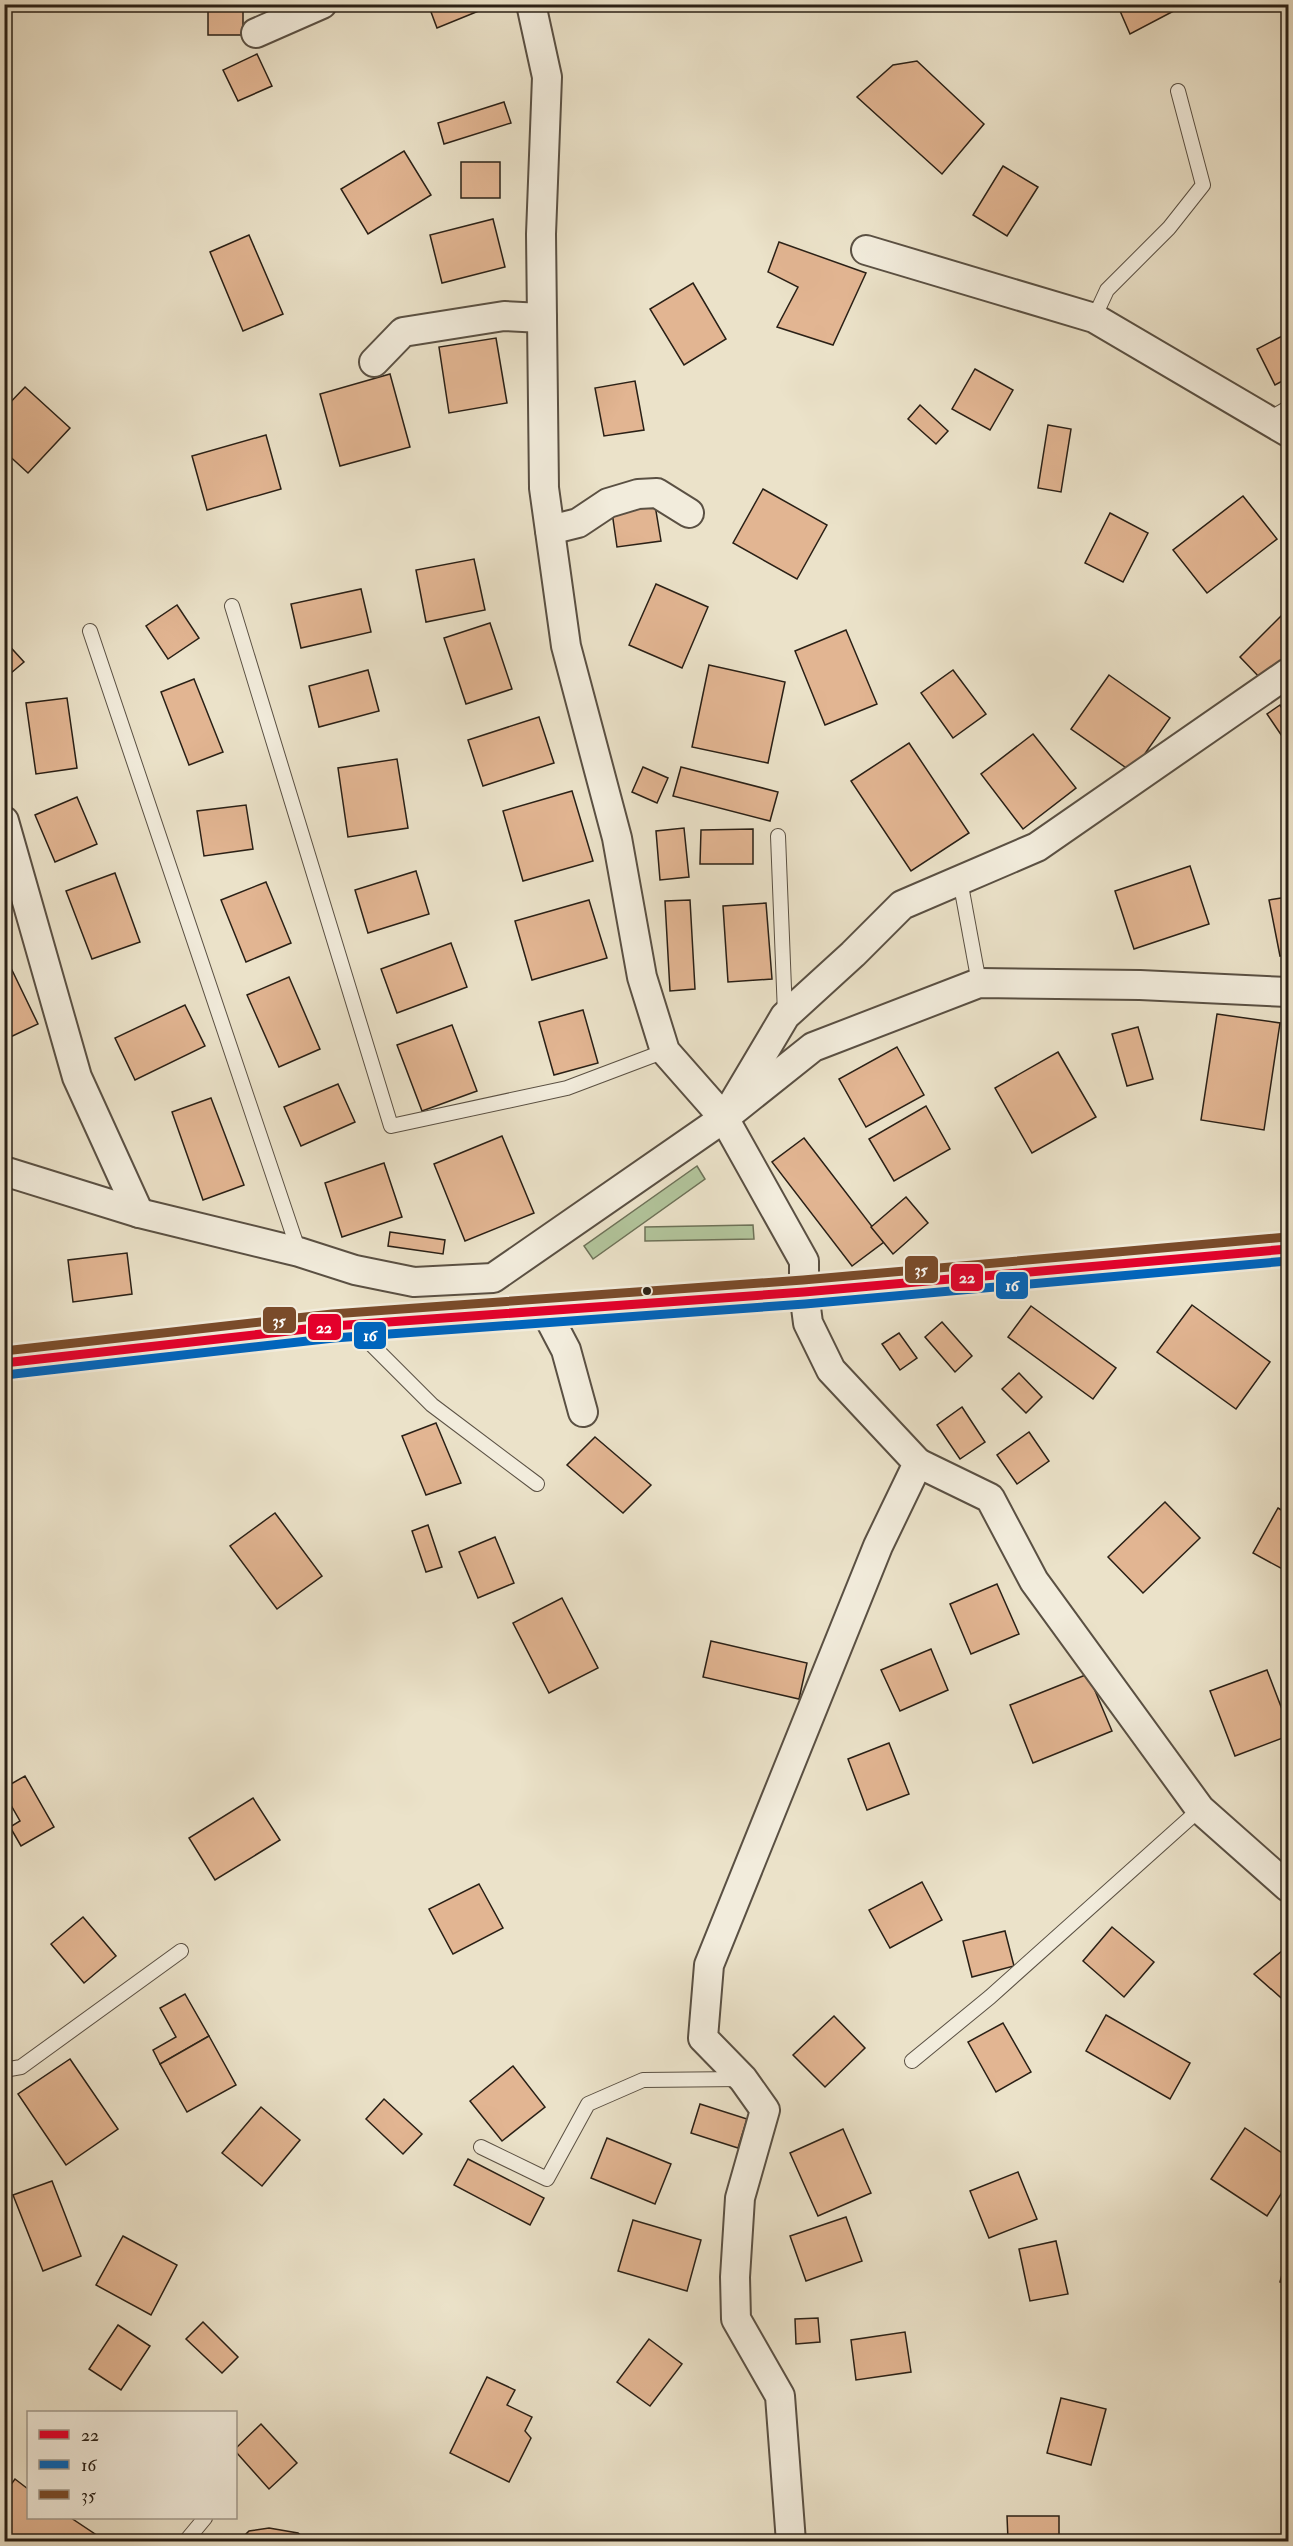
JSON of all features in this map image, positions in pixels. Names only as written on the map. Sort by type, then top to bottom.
[{"type":"main road","points":[[4,1362],[250,1333],[351,1324],[804,1292],[1288,1249]]},
{"type":"street","points":[[256,33],[321,4]]},
{"type":"street","points":[[531,4],[547,77],[542,234],[544,488],[566,646],[616,838],[642,977],[665,1051],[724,1118],[804,1261],[804,1292],[808,1323],[831,1370],[918,1463],[990,1498],[1034,1581],[1200,1809],[1288,1887]]},
{"type":"street","points":[[866,250],[1095,318],[1282,420]]},
{"type":"street","points":[[374,362],[403,332],[504,316],[542,318]]},
{"type":"street","points":[[550,530],[578,523],[608,503],[638,494],[657,493],[689,513]]},
{"type":"street","points":[[724,1118],[785,1016],[853,954],[902,905],[1037,847],[1288,673]]},
{"type":"street","points":[[4,821],[77,1077],[139,1213]]},
{"type":"street","points":[[4,1171],[139,1213],[299,1252],[355,1270],[414,1282],[493,1278],[724,1118],[813,1047],[979,983],[1140,985],[1288,992]]},
{"type":"street","points":[[545,1310],[566,1350],[583,1412]]},
{"type":"street","points":[[791,2541],[780,2396],[736,2319],[735,2277],[740,2198],[765,2110],[743,2079],[703,2038],[709,1965],[878,1546],[918,1463]]},
{"type":"lane","points":[[1095,318],[1107,290],[1169,228],[1203,185],[1178,91]]},
{"type":"lane","points":[[232,606],[391,1126],[567,1088],[665,1051]]},
{"type":"lane","points":[[90,631],[299,1252]]},
{"type":"lane","points":[[778,836],[785,1016]]},
{"type":"lane","points":[[960,880],[979,983]]},
{"type":"lane","points":[[351,1324],[432,1405],[537,1484]]},
{"type":"lane","points":[[912,2061],[990,1997],[1200,1809]]},
{"type":"lane","points":[[4,2070],[21,2067],[181,1951]]},
{"type":"lane","points":[[481,2147],[547,2179],[588,2104],[643,2080],[743,2079]]},
{"type":"lane","points":[[185,2541],[203,2519]]},
{"type":"green space","points":[[697,1166],[705,1179],[593,1259],[584,1246]]},
{"type":"green space","points":[[753,1225],[754,1239],[645,1241],[645,1227]]},
{"type":"building","points":[[208,4],[243,4],[243,35],[208,35]]},
{"type":"building","points":[[428,4],[485,4],[486,8],[437,28]]},
{"type":"building","points":[[1117,4],[1187,4],[1130,34]]},
{"type":"building","points":[[257,54],[272,86],[238,101],[223,70]]},
{"type":"building","points":[[917,61],[984,124],[942,174],[857,97],[893,65]]},
{"type":"building","points":[[504,102],[511,123],[444,144],[438,123]]},
{"type":"building","points":[[404,151],[431,195],[368,234],[341,189]]},
{"type":"building","points":[[461,162],[500,162],[500,198],[461,198]]},
{"type":"building","points":[[1003,166],[1038,187],[1007,236],[973,215]]},
{"type":"building","points":[[493,219],[505,267],[442,283],[430,235]]},
{"type":"building","points":[[249,235],[283,314],[243,331],[210,252]]},
{"type":"building","points":[[779,242],[866,273],[833,345],[777,327],[798,287],[768,272]]},
{"type":"building","points":[[693,283],[726,339],[684,365],[650,309]]},
{"type":"building","points":[[1288,333],[1288,378],[1275,385],[1257,349]]},
{"type":"building","points":[[496,338],[507,403],[449,413],[439,347]]},
{"type":"building","points":[[975,369],[1013,390],[990,430],[952,409]]},
{"type":"building","points":[[390,374],[410,447],[340,466],[320,394]]},
{"type":"building","points":[[635,381],[644,430],[604,436],[595,388]]},
{"type":"building","points":[[25,387],[70,428],[28,473],[4,451],[4,409]]},
{"type":"building","points":[[920,405],[948,431],[936,444],[908,419]]},
{"type":"building","points":[[1048,425],[1071,429],[1061,492],[1038,488]]},
{"type":"building","points":[[266,435],[281,489],[207,510],[192,456]]},
{"type":"building","points":[[763,489],[827,525],[797,579],[733,543]]},
{"type":"building","points":[[1243,496],[1277,539],[1207,593],[1173,550]]},
{"type":"building","points":[[654,499],[661,541],[617,547],[611,505]]},
{"type":"building","points":[[1110,513],[1148,533],[1123,582],[1085,563]]},
{"type":"building","points":[[474,559],[485,610],[426,622],[416,570]]},
{"type":"building","points":[[656,584],[708,607],[682,668],[629,645]]},
{"type":"building","points":[[361,589],[371,632],[301,648],[291,604]]},
{"type":"building","points":[[177,605],[199,638],[168,659],[146,626]]},
{"type":"building","points":[[1288,609],[1288,654],[1262,680],[1240,657]]},
{"type":"building","points":[[490,623],[512,689],[466,704],[444,638]]},
{"type":"building","points":[[846,630],[877,704],[825,725],[795,651]]},
{"type":"building","points":[[4,640],[24,662],[4,679]]},
{"type":"building","points":[[709,665],[785,682],[768,763],[692,747]]},
{"type":"building","points":[[368,670],[379,711],[319,727],[309,686]]},
{"type":"building","points":[[953,670],[986,714],[953,738],[921,693]]},
{"type":"building","points":[[1109,675],[1170,718],[1132,772],[1071,729]]},
{"type":"building","points":[[194,679],[223,752],[189,765],[161,692]]},
{"type":"building","points":[[67,698],[77,768],[36,774],[26,703]]},
{"type":"building","points":[[1280,705],[1288,718],[1288,745],[1267,714]]},
{"type":"building","points":[[539,717],[554,763],[483,786],[468,740]]},
{"type":"building","points":[[1033,734],[1076,788],[1023,829],[981,774]]},
{"type":"building","points":[[909,743],[969,833],[911,871],[851,781]]},
{"type":"building","points":[[397,759],[408,828],[348,837],[338,768]]},
{"type":"building","points":[[643,767],[668,778],[657,803],[632,792]]},
{"type":"building","points":[[681,767],[778,792],[770,821],[673,796]]},
{"type":"building","points":[[572,791],[593,861],[523,881],[503,811]]},
{"type":"building","points":[[77,797],[97,844],[55,862],[35,815]]},
{"type":"building","points":[[246,805],[253,849],[204,856],[197,811]]},
{"type":"building","points":[[684,828],[689,877],[660,880],[656,831]]},
{"type":"building","points":[[753,829],[753,864],[700,864],[701,830]]},
{"type":"building","points":[[1190,866],[1209,924],[1134,949],[1115,891]]},
{"type":"building","points":[[416,871],[429,914],[368,933],[355,890]]},
{"type":"building","points":[[115,873],[140,942],[92,959],[66,891]]},
{"type":"building","points":[[266,882],[291,943],[246,962],[221,900]]},
{"type":"building","points":[[1288,897],[1288,954],[1280,956],[1269,900]]},
{"type":"building","points":[[589,900],[607,958],[532,980],[515,921]]},
{"type":"building","points":[[690,900],[695,989],[670,991],[665,901]]},
{"type":"building","points":[[766,903],[772,979],[728,982],[723,906]]},
{"type":"building","points":[[451,943],[467,987],[397,1013],[381,969]]},
{"type":"building","points":[[11,968],[38,1024],[4,1040],[4,971]]},
{"type":"building","points":[[289,977],[320,1049],[279,1067],[247,995]]},
{"type":"building","points":[[185,1005],[205,1046],[135,1080],[115,1038]]},
{"type":"building","points":[[583,1010],[598,1063],[554,1075],[539,1022]]},
{"type":"building","points":[[1217,1014],[1280,1023],[1264,1130],[1201,1120]]},
{"type":"building","points":[[452,1025],[477,1091],[422,1111],[397,1045]]},
{"type":"building","points":[[1138,1027],[1153,1079],[1127,1086],[1112,1034]]},
{"type":"building","points":[[897,1047],[924,1095],[866,1127],[839,1079]]},
{"type":"building","points":[[1058,1052],[1096,1117],[1032,1153],[995,1088]]},
{"type":"building","points":[[338,1084],[355,1122],[301,1146],[284,1107]]},
{"type":"building","points":[[211,1098],[244,1185],[203,1200],[172,1112]]},
{"type":"building","points":[[926,1106],[950,1149],[894,1181],[869,1139]]},
{"type":"building","points":[[502,1136],[534,1213],[465,1241],[434,1164]]},
{"type":"building","points":[[804,1138],[884,1242],[852,1266],[772,1162]]},
{"type":"building","points":[[384,1163],[402,1217],[342,1237],[325,1183]]},
{"type":"building","points":[[906,1197],[928,1223],[893,1254],[871,1227]]},
{"type":"building","points":[[390,1232],[445,1240],[443,1254],[388,1246]]},
{"type":"building","points":[[127,1253],[132,1294],[73,1302],[68,1260]]},
{"type":"building","points":[[1192,1305],[1270,1362],[1236,1409],[1157,1352]]},
{"type":"building","points":[[1031,1306],[1116,1368],[1093,1399],[1008,1337]]},
{"type":"building","points":[[942,1322],[972,1356],[955,1372],[925,1337]]},
{"type":"building","points":[[899,1333],[917,1358],[900,1370],[882,1344]]},
{"type":"building","points":[[1019,1373],[1042,1397],[1026,1413],[1002,1389]]},
{"type":"building","points":[[962,1407],[985,1442],[960,1459],[937,1425]]},
{"type":"building","points":[[436,1423],[461,1483],[426,1495],[402,1436]]},
{"type":"building","points":[[1029,1432],[1049,1461],[1017,1484],[997,1455]]},
{"type":"building","points":[[595,1437],[651,1485],[623,1513],[567,1465]]},
{"type":"building","points":[[1165,1502],[1200,1538],[1143,1593],[1108,1557]]},
{"type":"building","points":[[1278,1508],[1288,1514],[1288,1572],[1253,1553]]},
{"type":"building","points":[[275,1513],[322,1576],[277,1609],[230,1546]]},
{"type":"building","points":[[428,1525],[442,1567],[426,1572],[412,1531]]},
{"type":"building","points":[[495,1537],[514,1583],[478,1598],[459,1552]]},
{"type":"building","points":[[997,1584],[1019,1634],[971,1654],[950,1604]]},
{"type":"building","points":[[562,1598],[598,1668],[549,1693],[513,1623]]},
{"type":"building","points":[[711,1641],[807,1663],[799,1699],[703,1677]]},
{"type":"building","points":[[931,1649],[948,1690],[900,1711],[881,1670]]},
{"type":"building","points":[[1267,1670],[1288,1725],[1288,1736],[1235,1756],[1210,1691]]},
{"type":"building","points":[[1088,1674],[1112,1731],[1033,1763],[1010,1705]]},
{"type":"building","points":[[889,1743],[909,1794],[867,1810],[848,1759]]},
{"type":"building","points":[[25,1776],[54,1827],[21,1846],[10,1827],[20,1821],[4,1793],[4,1788]]},
{"type":"building","points":[[253,1798],[280,1840],[215,1880],[189,1838]]},
{"type":"building","points":[[922,1882],[942,1920],[890,1948],[869,1910]]},
{"type":"building","points":[[479,1884],[503,1928],[453,1954],[429,1909]]},
{"type":"building","points":[[83,1917],[116,1956],[84,1983],[51,1944]]},
{"type":"building","points":[[1112,1927],[1154,1962],[1124,1997],[1083,1961]]},
{"type":"building","points":[[1005,1931],[1014,1966],[972,1977],[963,1941]]},
{"type":"building","points":[[1288,1946],[1288,2004],[1254,1974]]},
{"type":"building","points":[[185,1994],[209,2036],[160,2064],[153,2050],[176,2037],[160,2008]]},
{"type":"building","points":[[1106,2015],[1190,2063],[1170,2099],[1086,2051]]},
{"type":"building","points":[[834,2016],[865,2048],[825,2087],[793,2055]]},
{"type":"building","points":[[1003,2023],[1031,2072],[996,2092],[968,2042]]},
{"type":"building","points":[[209,2036],[236,2085],[187,2112],[160,2064]]},
{"type":"building","points":[[70,2059],[118,2129],[66,2165],[18,2094]]},
{"type":"building","points":[[513,2066],[545,2107],[502,2141],[470,2101]]},
{"type":"building","points":[[384,2099],[422,2134],[403,2154],[366,2119]]},
{"type":"building","points":[[700,2104],[747,2119],[738,2148],[691,2133]]},
{"type":"building","points":[[261,2107],[300,2140],[262,2186],[222,2153]]},
{"type":"building","points":[[1245,2128],[1288,2157],[1288,2183],[1267,2216],[1211,2179]]},
{"type":"building","points":[[843,2129],[871,2193],[818,2216],[790,2153]]},
{"type":"building","points":[[607,2138],[671,2164],[655,2204],[591,2178]]},
{"type":"building","points":[[468,2159],[544,2198],[530,2225],[454,2185]]},
{"type":"building","points":[[1018,2172],[1037,2219],[989,2238],[970,2191]]},
{"type":"building","points":[[52,2181],[81,2256],[43,2271],[13,2195]]},
{"type":"building","points":[[846,2217],[862,2261],[806,2281],[790,2236]]},
{"type":"building","points":[[633,2220],[701,2240],[687,2291],[618,2271]]},
{"type":"building","points":[[123,2236],[177,2265],[151,2315],[96,2285]]},
{"type":"building","points":[[1056,2241],[1068,2294],[1030,2301],[1019,2249]]},
{"type":"building","points":[[1288,2256],[1288,2284],[1280,2282]]},
{"type":"building","points":[[818,2318],[820,2342],[796,2344],[795,2319]]},
{"type":"building","points":[[203,2322],[238,2357],[222,2373],[186,2339]]},
{"type":"building","points":[[118,2325],[150,2346],[121,2390],[89,2369]]},
{"type":"building","points":[[905,2332],[911,2372],[856,2380],[851,2340]]},
{"type":"building","points":[[649,2339],[682,2364],[650,2406],[617,2382]]},
{"type":"building","points":[[487,2377],[515,2390],[507,2405],[532,2417],[525,2431],[531,2438],[509,2482],[450,2453]]},
{"type":"building","points":[[1061,2398],[1106,2409],[1091,2465],[1047,2453]]},
{"type":"building","points":[[261,2424],[297,2463],[269,2489],[237,2453],[237,2447]]},
{"type":"building","points":[[15,2479],[27,2488],[27,2519],[72,2519],[95,2534],[90,2542],[4,2542],[4,2494]]},
{"type":"building","points":[[1007,2516],[1059,2516],[1059,2540],[1008,2540]]},
{"type":"building","points":[[269,2528],[298,2533],[309,2542],[238,2542],[249,2531]]},
{"type":"transit line","name":"35","points":[[4,1351],[332,1314],[803,1280],[1287,1237]]},
{"type":"transit line","name":"22","points":[[4,1363],[333,1326],[804,1292],[1288,1249]]},
{"type":"transit line","name":"16","points":[[5,1375],[334,1338],[805,1304],[1288,1261]]}]
